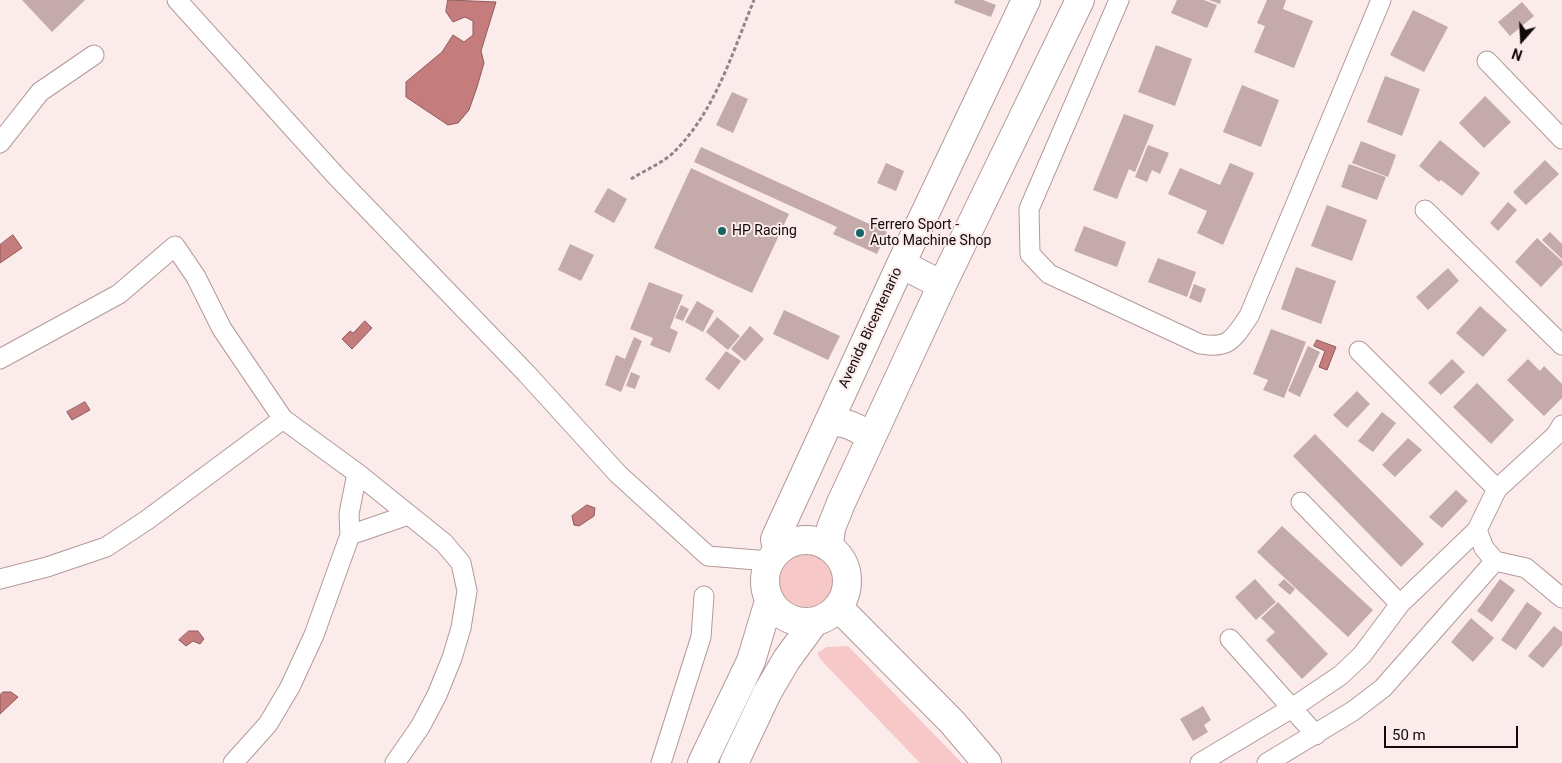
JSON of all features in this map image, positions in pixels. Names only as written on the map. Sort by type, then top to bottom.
[{"type":"street","points":[[177,0],[338,177],[519,366],[618,474],[708,556],[773,555]]},
{"type":"street","name":"Avenida Bicentenario","points":[[773,555],[775,539],[901,264],[1026,0]]},
{"type":"street","points":[[829,546],[831,528],[871,438],[942,285],[1080,0]]},
{"type":"street","points":[[1119,0],[1029,209],[1030,254],[1049,274],[1200,344],[1216,347],[1230,343],[1248,316],[1381,0]]},
{"type":"street","points":[[0,143],[40,92],[94,55]]},
{"type":"street","points":[[1487,61],[1562,138]]},
{"type":"street","points":[[1424,210],[1562,345]]},
{"type":"street","points":[[0,359],[119,294],[175,246],[196,277],[222,329],[283,419],[357,473],[444,543],[461,563],[467,591],[461,628],[437,695],[420,727],[395,763]]},
{"type":"street","points":[[901,264],[942,285]]},
{"type":"street","points":[[1359,351],[1497,489]]},
{"type":"street","points":[[0,579],[47,567],[106,547],[147,520],[283,419]]},
{"type":"street","points":[[829,421],[846,422],[864,431],[871,438]]},
{"type":"street","points":[[1200,763],[1292,708],[1341,675],[1362,656],[1400,604],[1477,530],[1497,489],[1556,435],[1562,425]]},
{"type":"street","points":[[232,763],[268,724],[290,687],[314,635],[350,534],[349,514],[357,473]]},
{"type":"street","points":[[1301,502],[1400,604]]},
{"type":"street","points":[[350,534],[408,515]]},
{"type":"street","points":[[1477,530],[1484,548],[1495,561],[1526,568],[1562,598]]},
{"type":"street","points":[[734,763],[767,693],[787,659],[845,595],[847,582],[845,568],[839,556],[829,546],[816,540],[803,539],[789,542],[773,555],[764,581],[769,601],[789,619],[802,622],[826,614]]},
{"type":"street","points":[[1267,763],[1292,746],[1316,735],[1353,711],[1382,688],[1495,561]]},
{"type":"street","points":[[661,763],[701,637],[704,596]]},
{"type":"street","points":[[702,763],[750,661],[769,601]]},
{"type":"street","points":[[826,614],[952,722],[987,763]]},
{"type":"street","points":[[1230,639],[1316,735]]},
{"type":"path","points":[[631,179],[675,152],[697,126],[721,81],[754,0]]},
{"type":"shaded area","points":[[448,0],[496,2],[481,51],[484,63],[469,110],[458,123],[448,125],[406,97],[406,82],[442,52],[453,35],[464,42],[473,35],[473,21],[465,17],[453,22],[446,12]]},
{"type":"shaded area","points":[[13,235],[22,248],[0,263],[0,245]]},
{"type":"shaded area","points":[[365,321],[372,328],[352,349],[342,339],[350,331],[353,333]]},
{"type":"shaded area","points":[[1317,340],[1336,347],[1327,370],[1319,367],[1325,351],[1314,346]]},
{"type":"shaded area","points":[[85,402],[90,410],[72,420],[67,412]]},
{"type":"shaded area","points":[[587,505],[595,508],[594,516],[579,526],[574,525],[572,516]]},
{"type":"shaded area","points":[[804,553],[815,555],[825,561],[831,571],[833,582],[831,593],[825,603],[815,609],[804,611],[793,609],[783,603],[777,593],[775,582],[777,571],[783,561],[793,555]]},
{"type":"shaded area","points":[[189,631],[198,631],[204,639],[200,644],[193,641],[186,646],[179,640]]},
{"type":"shaded area","points":[[848,646],[962,763],[920,763],[821,660],[817,653],[827,647]]},
{"type":"shaded area","points":[[3,692],[11,692],[18,697],[0,714],[0,695]]},
{"type":"building","points":[[22,0],[85,0],[52,32]]},
{"type":"building","points":[[955,0],[983,0],[996,5],[991,17],[954,3]]},
{"type":"building","points":[[1177,0],[1204,0],[1217,5],[1207,28],[1171,13]]},
{"type":"building","points":[[1209,0],[1221,0],[1220,4]]},
{"type":"building","points":[[1267,0],[1286,0],[1283,9],[1313,21],[1294,68],[1254,52],[1265,26],[1257,23]]},
{"type":"building","points":[[1522,2],[1534,16],[1510,36],[1498,22]]},
{"type":"building","points":[[1413,10],[1448,27],[1424,72],[1390,55]]},
{"type":"building","points":[[1156,45],[1192,59],[1175,106],[1138,92]]},
{"type":"building","points":[[1385,76],[1420,89],[1402,136],[1367,122]]},
{"type":"building","points":[[1242,85],[1279,100],[1261,147],[1223,132]]},
{"type":"building","points":[[732,92],[748,99],[733,133],[716,125]]},
{"type":"building","points":[[1485,96],[1511,122],[1484,148],[1459,123]]},
{"type":"building","points":[[1124,114],[1154,125],[1135,172],[1129,169],[1117,199],[1093,190]]},
{"type":"building","points":[[1440,140],[1480,173],[1462,196],[1441,180],[1439,182],[1419,166]]},
{"type":"building","points":[[1361,141],[1396,155],[1388,177],[1352,163]]},
{"type":"building","points":[[1148,145],[1169,153],[1160,174],[1152,170],[1147,182],[1135,177]]},
{"type":"building","points":[[701,147],[887,232],[877,254],[833,234],[837,227],[694,162]]},
{"type":"building","points":[[1545,160],[1559,174],[1526,205],[1513,192]]},
{"type":"building","points":[[886,163],[904,171],[896,191],[877,183]]},
{"type":"building","points":[[1230,163],[1254,173],[1223,245],[1197,233],[1207,211],[1168,194],[1180,168],[1220,185]]},
{"type":"building","points":[[1349,164],[1386,177],[1377,200],[1341,187]]},
{"type":"building","name":"HP Racing","points":[[691,168],[789,214],[752,293],[654,248]]},
{"type":"building","points":[[608,188],[627,199],[614,223],[594,212]]},
{"type":"building","points":[[1508,202],[1517,210],[1498,231],[1490,223]]},
{"type":"building","points":[[1327,205],[1367,220],[1352,261],[1311,246]]},
{"type":"building","points":[[1084,226],[1126,242],[1117,267],[1074,251]]},
{"type":"building","points":[[1550,232],[1562,244],[1562,259],[1542,240]]},
{"type":"building","points":[[1537,238],[1562,261],[1562,265],[1541,287],[1515,262]]},
{"type":"building","points":[[570,244],[594,255],[581,281],[558,270]]},
{"type":"building","points":[[1158,258],[1196,272],[1187,297],[1148,282]]},
{"type":"building","points":[[1296,267],[1336,281],[1321,324],[1281,309]]},
{"type":"building","points":[[1448,268],[1459,281],[1428,310],[1416,297]]},
{"type":"building","points":[[649,282],[683,295],[670,328],[678,332],[670,353],[650,345],[653,338],[630,329]]},
{"type":"building","points":[[1194,284],[1206,289],[1201,303],[1189,298]]},
{"type":"building","points":[[697,301],[714,311],[703,332],[685,322]]},
{"type":"building","points":[[681,305],[689,309],[683,321],[675,318]]},
{"type":"building","points":[[1480,306],[1507,330],[1483,357],[1456,333]]},
{"type":"building","points":[[784,310],[840,336],[828,360],[773,334]]},
{"type":"building","points":[[717,317],[740,336],[728,350],[706,332]]},
{"type":"building","points":[[750,326],[764,339],[745,361],[731,349]]},
{"type":"building","points":[[1271,329],[1306,342],[1284,398],[1263,390],[1268,380],[1253,374]]},
{"type":"building","points":[[634,337],[642,341],[621,392],[605,385],[616,355],[625,359]]},
{"type":"building","points":[[1308,346],[1320,352],[1300,397],[1288,391]]},
{"type":"building","points":[[726,351],[741,361],[719,390],[705,379]]},
{"type":"building","points":[[1452,359],[1465,372],[1441,395],[1428,383]]},
{"type":"building","points":[[1528,359],[1540,371],[1544,366],[1562,384],[1562,398],[1544,416],[1507,380]]},
{"type":"building","points":[[631,372],[640,376],[635,389],[626,386]]},
{"type":"building","points":[[1477,383],[1514,420],[1491,444],[1453,407]]},
{"type":"building","points":[[1357,391],[1370,404],[1347,428],[1333,415]]},
{"type":"building","points":[[1382,412],[1396,423],[1373,452],[1358,441]]},
{"type":"building","points":[[1315,434],[1424,544],[1401,567],[1293,456]]},
{"type":"building","points":[[1408,438],[1422,450],[1395,477],[1382,465]]},
{"type":"building","points":[[1456,490],[1468,501],[1442,528],[1429,517]]},
{"type":"building","points":[[1282,526],[1373,610],[1348,637],[1257,552]]},
{"type":"building","points":[[1255,579],[1276,602],[1256,620],[1235,597]]},
{"type":"building","points":[[1284,579],[1295,589],[1290,595],[1278,585]]},
{"type":"building","points":[[1500,579],[1515,590],[1492,622],[1477,611]]},
{"type":"building","points":[[1278,602],[1328,654],[1302,679],[1266,640],[1275,632],[1261,618]]},
{"type":"building","points":[[1527,602],[1542,613],[1516,650],[1501,640]]},
{"type":"building","points":[[1471,618],[1494,638],[1473,662],[1451,642]]},
{"type":"building","points":[[1554,626],[1562,632],[1562,645],[1543,668],[1528,656]]},
{"type":"building","points":[[1203,706],[1211,720],[1204,725],[1208,732],[1193,741],[1180,719]]},
{"type":"place","name":"HP Racing","points":[[722,231]]},
{"type":"place","name":"Ferrero Sport - Auto Machine Shop","points":[[860,233]]}]
